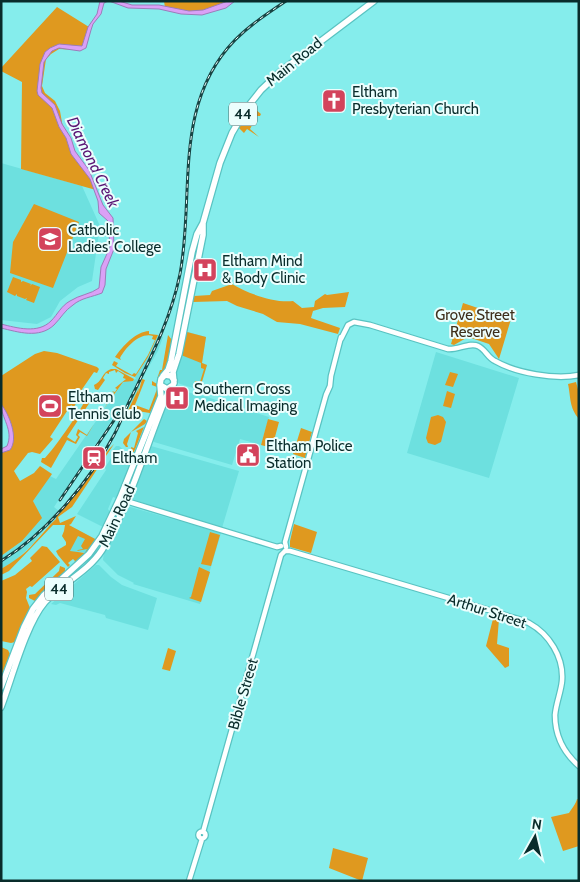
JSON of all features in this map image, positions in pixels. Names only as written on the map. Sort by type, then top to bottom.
[{"type":"main road","name":"Main Road","points":[[174,380],[173,372],[178,358],[180,332],[197,234],[203,223],[225,149],[234,127],[250,103],[267,83],[374,1]]},
{"type":"main road","name":"Main Road","points":[[162,377],[169,367],[180,332]]},
{"type":"main road","points":[[162,377],[169,376],[174,380]]},
{"type":"main road","name":"44","points":[[160,385],[162,377]]},
{"type":"main road","name":"44","points":[[170,388],[174,385],[174,380]]},
{"type":"main road","name":"Main Road","points":[[1,707],[17,650],[27,621],[36,605],[48,591],[92,551],[122,503],[136,457],[161,396],[160,385]]},
{"type":"main road","points":[[160,385],[164,388],[170,388]]},
{"type":"main road","name":"Main Road","points":[[1,686],[17,650],[37,613],[49,598],[97,556],[106,542],[170,388]]},
{"type":"main road","points":[[150,420],[154,429]]},
{"type":"main road","points":[[136,457],[146,449]]},
{"type":"main road","points":[[92,551],[97,556]]},
{"type":"main road","points":[[36,605],[37,613]]},
{"type":"street","name":"Bible Street","points":[[190,881],[202,838],[206,836],[203,832],[330,386],[343,327],[357,320],[448,349],[475,345],[480,347],[494,361],[524,371],[561,377],[579,375]]},
{"type":"street","name":"Arthur Street","points":[[122,503],[154,509],[523,621],[547,638],[558,659],[562,679],[556,709],[557,732],[563,748],[579,766]]},
{"type":"shaded area","points":[[100,1],[108,1],[104,3],[101,14],[93,24],[86,48],[80,51],[59,48],[52,51],[44,62],[41,88],[42,93],[55,105],[62,124],[71,138],[75,151],[89,170],[103,205],[113,218],[114,249],[106,269],[105,285],[102,293],[76,303],[54,325],[42,332],[28,333],[1,328],[1,324],[27,329],[40,328],[51,321],[67,303],[99,288],[101,267],[110,247],[108,221],[99,213],[98,201],[90,179],[71,154],[52,108],[38,95],[37,91],[40,64],[45,52],[59,44],[82,46],[88,27],[97,14]]},
{"type":"shaded area","points":[[109,1],[119,1],[132,5],[159,5],[189,11],[203,10],[228,1],[235,1],[226,8],[202,15],[181,14],[159,9],[128,8]]},
{"type":"shaded area","name":"Catholic Ladies' College","points":[[1,163],[82,186],[100,226],[92,281],[78,287],[60,301],[51,317],[37,324],[1,320]]},
{"type":"shaded area","points":[[188,332],[206,337],[202,363],[207,365],[200,390],[176,381],[175,373]]},
{"type":"shaded area","points":[[158,335],[163,337],[158,351],[140,382],[139,388],[126,413],[119,409],[54,507],[60,512],[56,519],[16,560],[1,569],[1,556],[22,541],[41,518],[33,501],[50,476],[56,479],[123,382],[136,379],[135,377],[148,357]]},
{"type":"shaded area","points":[[436,352],[519,378],[489,478],[407,453]]},
{"type":"shaded area","points":[[175,389],[269,417],[261,445],[240,439],[232,465],[154,442],[154,435],[169,397]]},
{"type":"shaded area","points":[[1,404],[10,420],[14,439],[10,450],[1,453],[1,449],[7,446],[9,435]]},
{"type":"shaded area","points":[[116,446],[119,446],[129,454],[132,462],[116,498],[113,497],[108,509],[110,512],[103,527],[77,514],[106,470],[103,465],[106,466],[113,455],[111,452]]},
{"type":"shaded area","points":[[149,447],[239,471],[222,528],[131,500]]},
{"type":"shaded area","points":[[127,506],[221,533],[200,604],[133,584],[118,575],[103,560],[104,551]]},
{"type":"shaded area","points":[[68,525],[95,539],[85,553],[82,552],[66,563],[69,546],[62,536]]},
{"type":"shaded area","points":[[96,565],[99,565],[122,585],[157,598],[148,630],[106,618],[105,615],[60,603],[56,605],[51,604]]},
{"type":"green space","points":[[164,1],[233,1],[201,13],[165,8]]},
{"type":"green space","points":[[57,7],[89,27],[88,41],[80,50],[59,49],[51,54],[46,59],[42,86],[45,93],[55,101],[72,150],[83,163],[96,190],[21,169],[22,82],[1,71],[1,68]]},
{"type":"green space","points":[[251,108],[261,114],[257,116],[250,129],[259,137],[247,129],[244,133],[238,127]]},
{"type":"green space","points":[[34,204],[79,222],[53,288],[10,273],[13,242]]},
{"type":"green space","points":[[13,277],[21,280],[21,282],[31,284],[30,286],[32,284],[40,287],[34,303],[26,300],[27,298],[17,296],[17,294],[15,296],[7,292]]},
{"type":"green space","points":[[232,284],[262,297],[278,301],[293,301],[302,308],[314,307],[315,301],[325,294],[349,292],[345,307],[323,308],[313,311],[311,318],[340,328],[338,334],[300,324],[277,322],[263,314],[227,301],[193,302],[194,296],[210,295],[212,291]]},
{"type":"green space","name":"Grove Street Reserve","points":[[463,303],[511,319],[499,359],[489,344],[468,337],[454,345],[451,344]]},
{"type":"green space","points":[[149,331],[149,334],[158,335],[148,357],[135,377],[112,365],[114,361],[118,363],[116,366],[132,375],[136,374],[155,340],[152,339],[153,336],[143,336],[134,341],[120,358],[121,360],[115,357],[134,337]]},
{"type":"green space","points":[[187,332],[206,337],[202,363],[207,365],[200,388],[194,386],[195,381],[200,382],[204,369],[201,368],[201,363],[181,355]]},
{"type":"green space","points":[[168,335],[172,340],[168,361],[157,379],[160,370],[162,370]]},
{"type":"green space","points":[[44,351],[57,353],[99,369],[97,373],[94,372],[76,398],[78,400],[74,407],[71,405],[50,437],[53,439],[40,454],[28,453],[14,471],[20,481],[34,473],[40,466],[52,474],[33,501],[42,518],[22,541],[1,556],[1,452],[10,446],[9,422],[1,408],[1,376],[35,354]]},
{"type":"green space","points":[[116,369],[134,379],[133,381],[123,382],[103,410],[114,393],[112,391],[115,392],[117,389],[115,388],[126,379],[123,378],[124,375],[118,371],[116,373],[115,370],[109,372],[109,374],[106,373],[103,378],[105,380],[98,390],[95,389],[94,385],[99,382],[108,370]]},
{"type":"green space","points":[[450,372],[458,374],[453,387],[445,385]]},
{"type":"green space","points":[[142,379],[145,380],[135,405],[149,410],[157,387],[149,384],[152,385],[152,381],[157,384],[158,388],[158,395],[150,413],[137,411],[131,415],[133,406],[130,413],[124,418],[139,388],[138,394]]},
{"type":"green space","points":[[576,382],[579,393],[579,419],[572,406],[568,384]]},
{"type":"green space","points":[[447,391],[455,394],[451,408],[443,406]]},
{"type":"green space","points":[[88,393],[93,393],[97,397],[94,396],[67,437],[75,442],[78,437],[76,435],[78,429],[87,435],[94,424],[87,436],[80,432],[78,435],[80,437],[76,444],[67,440],[51,468],[41,462],[42,458],[45,458],[62,437]]},
{"type":"green space","points":[[438,415],[443,417],[446,422],[441,442],[435,445],[428,443],[426,438],[431,417]]},
{"type":"green space","points":[[144,419],[147,421],[131,432]]},
{"type":"green space","points":[[268,419],[279,422],[272,448],[261,445]]},
{"type":"green space","points":[[144,427],[134,452],[132,452],[131,447],[134,448],[138,433],[136,431]]},
{"type":"green space","points":[[301,428],[312,432],[305,458],[293,454]]},
{"type":"green space","points":[[131,432],[127,444],[128,447],[123,443],[124,439]]},
{"type":"green space","points":[[114,444],[72,507],[58,517],[60,523],[76,516],[69,525],[97,540],[90,550],[75,565],[73,559],[68,563],[70,565],[68,567],[56,551],[66,545],[62,536],[65,525],[53,525],[9,571],[1,575],[1,569],[27,551],[56,519]],"holes":[[[78,536],[85,539],[81,546],[83,549],[77,551],[87,549],[85,553],[70,551]]]},
{"type":"green space","points":[[294,524],[317,532],[311,553],[290,547]]},
{"type":"green space","points":[[210,532],[220,535],[211,566],[201,564]]},
{"type":"green space","points":[[42,546],[47,547],[60,562],[32,587],[30,586],[26,589],[26,598],[30,608],[15,642],[1,641],[1,581],[15,575],[32,561],[30,558]]},
{"type":"green space","points":[[60,566],[65,568],[65,573],[35,601],[29,598],[29,595],[35,594],[59,571]]},
{"type":"green space","points":[[199,567],[210,572],[201,602],[189,598],[191,597]]},
{"type":"green space","points":[[494,615],[499,619],[497,644],[509,648],[509,666],[505,668],[486,646]]},
{"type":"green space","points":[[1,647],[8,650],[10,654],[1,677]]},
{"type":"green space","points":[[168,648],[176,651],[170,671],[162,669]]},
{"type":"green space","points":[[577,799],[579,800],[579,846],[563,851],[551,817],[569,813]]},
{"type":"green space","points":[[333,848],[368,858],[362,881],[329,868]]},
{"type":"railway","points":[[1,561],[35,536],[65,505],[92,471],[117,430],[172,306],[180,274],[184,244],[190,151],[194,122],[202,93],[215,65],[235,40],[253,24],[286,1]]},
{"type":"railway","points":[[60,500],[119,413]]},
{"type":"place","name":"Eltham Presbyterian Church","points":[[334,101]]},
{"type":"place","name":"Catholic Ladies' College","points":[[50,239]]},
{"type":"place","name":"Eltham Mind & Body Clinic","points":[[205,270]]},
{"type":"place","name":"Southern Cross Medical Imaging","points":[[177,398]]},
{"type":"place","name":"Eltham Tennis Club","points":[[50,406]]},
{"type":"place","name":"Eltham Police Station","points":[[248,455]]},
{"type":"place","name":"Eltham","points":[[94,458]]},
{"type":"water label","name":"Diamond Creek","points":[[93,162]]}]
